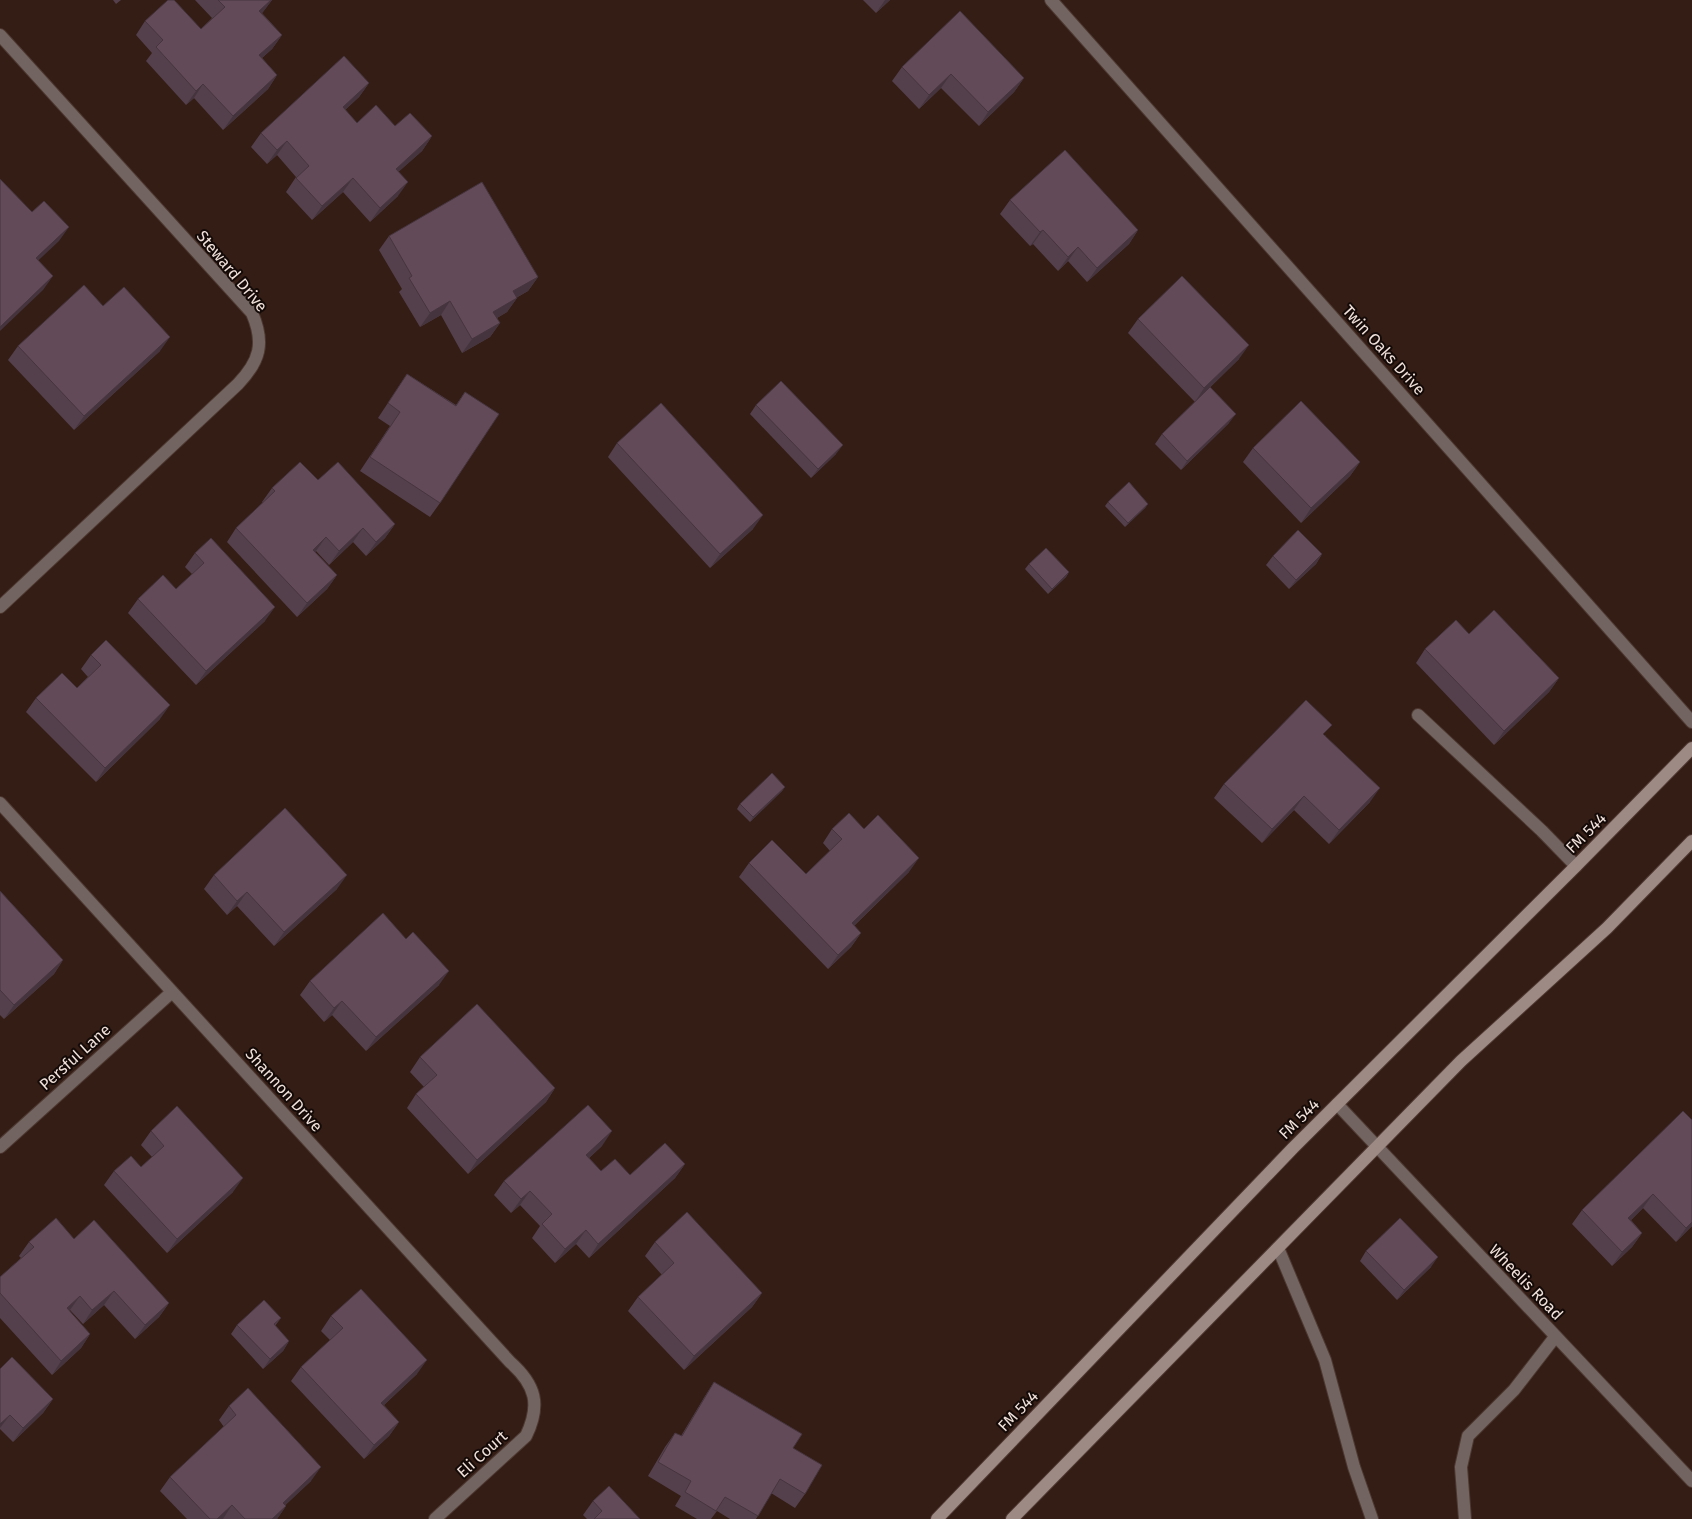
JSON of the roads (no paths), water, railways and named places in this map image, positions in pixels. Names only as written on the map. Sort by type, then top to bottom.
[{"type":"main road","name":"FM 544","points":[[937,1519],[1292,1148],[1692,748]]},
{"type":"main road","points":[[1012,1519],[1461,1062],[1607,928],[1692,841]]},
{"type":"street","name":"Twin Oaks Drive","points":[[1051,0],[1692,722]]},
{"type":"street","name":"Steward Drive","points":[[0,36],[252,313],[258,328],[260,343],[257,359],[249,373],[0,607]]},
{"type":"street","points":[[1418,715],[1576,866]]},
{"type":"street","name":"Shannon Drive","points":[[0,802],[510,1362],[523,1373],[532,1388],[535,1404]]},
{"type":"street","name":"Persful Lane","points":[[0,1147],[172,992]]},
{"type":"street","name":"Wheelis Road","points":[[1337,1104],[1692,1481]]},
{"type":"street","points":[[1278,1248],[1325,1360],[1354,1467],[1372,1519]]},
{"type":"street","points":[[1466,1519],[1461,1467],[1468,1436],[1514,1390],[1555,1337]]},
{"type":"street","name":"Eli Court","points":[[434,1519],[526,1436],[533,1421],[535,1404]]}]
